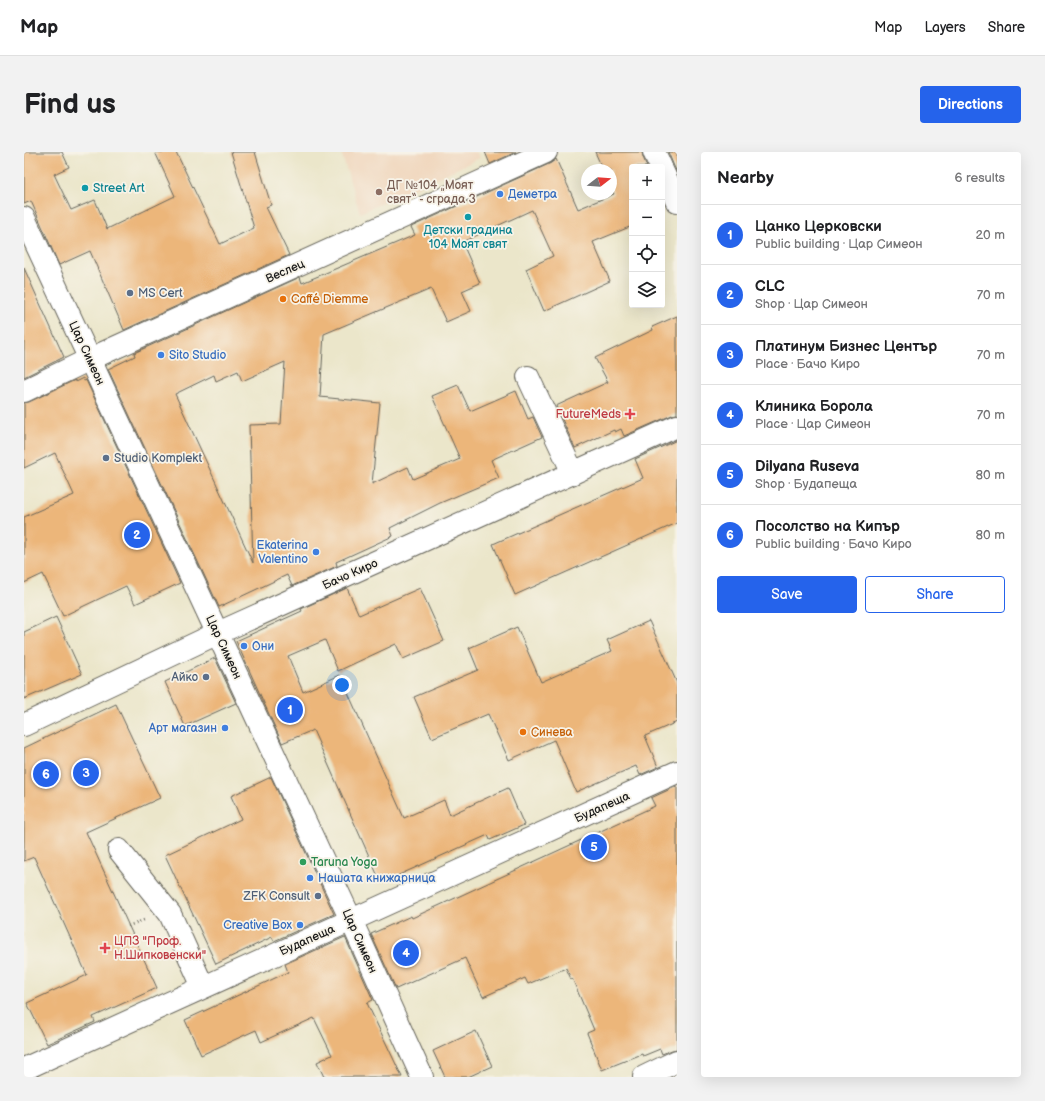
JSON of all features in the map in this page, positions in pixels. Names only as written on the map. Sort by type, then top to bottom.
[{"type":"street","name":"Веслец","points":[[24,391],[90,359],[546,152]]},
{"type":"street","points":[[654,152],[659,164]]},
{"type":"street","points":[[665,176],[677,202]]},
{"type":"street","name":"Цар Симеон","points":[[24,218],[351,920],[422,1077]]},
{"type":"street","points":[[528,377],[573,473]]},
{"type":"street","name":"Бачо Киро","points":[[24,725],[218,633],[677,426]]},
{"type":"street","name":"Будапеща","points":[[27,1067],[677,772]]},
{"type":"street","points":[[119,850],[170,914],[203,988]]},
{"type":"street","points":[[644,1077],[677,1061]]},
{"type":"shaded area","name":"ДГ №104 „Моят свят“ - сграда 3","points":[[341,152],[476,152],[480,158],[360,213]]},
{"type":"building","points":[[24,152],[62,152],[69,167],[54,174],[71,210],[95,200],[107,229],[175,196],[155,152],[176,152],[220,244],[254,228],[231,152],[255,152],[271,205],[266,207],[289,255],[124,330],[90,251],[59,265],[31,201],[24,204]]},
{"type":"building","points":[[485,152],[516,152],[490,164]]},
{"type":"building","points":[[595,152],[642,152],[646,164],[629,164],[629,227],[593,242],[610,281],[544,311],[526,269],[553,256],[532,210],[462,242],[480,283],[462,291],[471,311],[446,322],[431,289],[324,334],[320,397],[380,403],[372,484],[408,467],[413,479],[460,459],[432,396],[458,385],[470,411],[516,391],[528,419],[533,417],[542,437],[491,460],[499,478],[440,503],[390,528],[393,536],[336,562],[337,566],[292,586],[287,575],[219,607],[108,369],[135,356],[134,353],[300,277],[302,283],[415,235],[411,227],[551,163],[556,159],[578,209],[600,200],[617,200],[617,164],[600,164]],"holes":[[[285,362],[281,424],[249,425],[253,563],[175,394],[214,375],[216,381],[238,371],[242,381]]]},
{"type":"building","points":[[668,152],[677,152],[677,173],[673,164]]},
{"type":"building","points":[[24,268],[64,357],[24,377]]},
{"type":"building","points":[[677,316],[677,414],[624,436],[621,429],[615,432],[614,430],[575,448],[556,406],[608,382],[595,358],[653,330],[652,327]]},
{"type":"building","points":[[83,378],[84,381],[86,380],[180,583],[135,604],[126,586],[63,616],[43,574],[24,583],[24,517],[74,495],[55,453],[24,468],[24,403],[75,380],[75,382]]},
{"type":"building","points":[[677,440],[677,523],[515,595],[493,544],[643,478],[635,459]]},
{"type":"building","points":[[347,588],[359,615],[420,588],[444,641],[403,659],[396,644],[338,671],[325,640],[288,656],[303,692],[340,675],[404,818],[444,800],[450,815],[508,788],[524,825],[490,840],[488,835],[381,883],[313,730],[282,743],[236,641],[302,611],[301,609]]},
{"type":"building","points":[[56,617],[82,674],[24,699],[24,632]]},
{"type":"building","points":[[649,621],[677,683],[677,722],[645,736],[658,767],[640,775],[636,766],[576,792],[554,740],[509,760],[488,714],[432,738],[414,697],[478,670],[469,648],[517,627],[541,682],[612,651],[607,640]]},
{"type":"building","points":[[215,658],[236,703],[185,726],[165,682]]},
{"type":"building","points":[[116,704],[160,798],[86,832],[157,988],[93,1017],[95,1022],[47,1044],[27,1003],[87,975],[34,857],[24,861],[24,748]]},
{"type":"building","points":[[271,777],[334,914],[274,941],[272,937],[216,964],[165,855],[241,819],[231,796]]},
{"type":"building","points":[[677,786],[677,1049],[662,1054],[660,1049],[643,1056],[642,1054],[602,1070],[587,1033],[594,1030],[572,978],[571,979],[566,968],[528,984],[525,978],[483,997],[465,958],[396,989],[371,934],[411,916],[412,918],[655,806],[651,798]]},
{"type":"building","points":[[345,937],[373,1000],[367,1003],[402,1077],[324,1077],[317,1062],[332,1055],[314,1018],[261,1042],[256,1030],[201,1055],[185,1020],[288,972],[285,964]]},
{"type":"building","points":[[476,1031],[492,1066],[468,1077],[445,1077],[433,1051]]},
{"type":"place","name":"Street Art","points":[[85,188]]},
{"type":"place","name":"ДГ №104 „Моят свят“ - сграда 3","points":[[379,192]]},
{"type":"place","name":"Деметра","points":[[500,194]]},
{"type":"place","name":"Детски градина 104 Моят свят","points":[[468,217]]},
{"type":"place","name":"MS Cert","points":[[130,293]]},
{"type":"place","name":"Caffé Diemme","points":[[283,299]]},
{"type":"place","name":"Sito Studio","points":[[161,355]]},
{"type":"place","name":"FutureMeds","points":[[630,414]]},
{"type":"place","name":"Studio Komplekt","points":[[106,458]]},
{"type":"place","name":"CLC","points":[[137,535]]},
{"type":"place","name":"Ekaterina Valentino","points":[[316,552]]},
{"type":"place","name":"Они","points":[[244,646]]},
{"type":"place","name":"Айко","points":[[206,677]]},
{"type":"place","name":"Цанко Церковски","points":[[290,710]]},
{"type":"place","name":"Арт магазин","points":[[225,728]]},
{"type":"place","name":"Синева","points":[[523,732]]},
{"type":"place","name":"Платинум Бизнес Център","points":[[86,773]]},
{"type":"place","name":"Посолство на Кипър","points":[[46,774]]},
{"type":"place","name":"Dilyana Ruseva","points":[[594,847]]},
{"type":"place","name":"Taruna Yoga","points":[[303,862]]},
{"type":"place","name":"Нашата книжарница","points":[[310,878]]},
{"type":"place","name":"ZFK Consult","points":[[318,896]]},
{"type":"place","name":"Creative Box","points":[[300,925]]},
{"type":"place","name":"ЦПЗ \"Проф. Н.Шипковенски\"","points":[[105,948]]},
{"type":"place","name":"Клиника Борола","points":[[406,953]]}]
